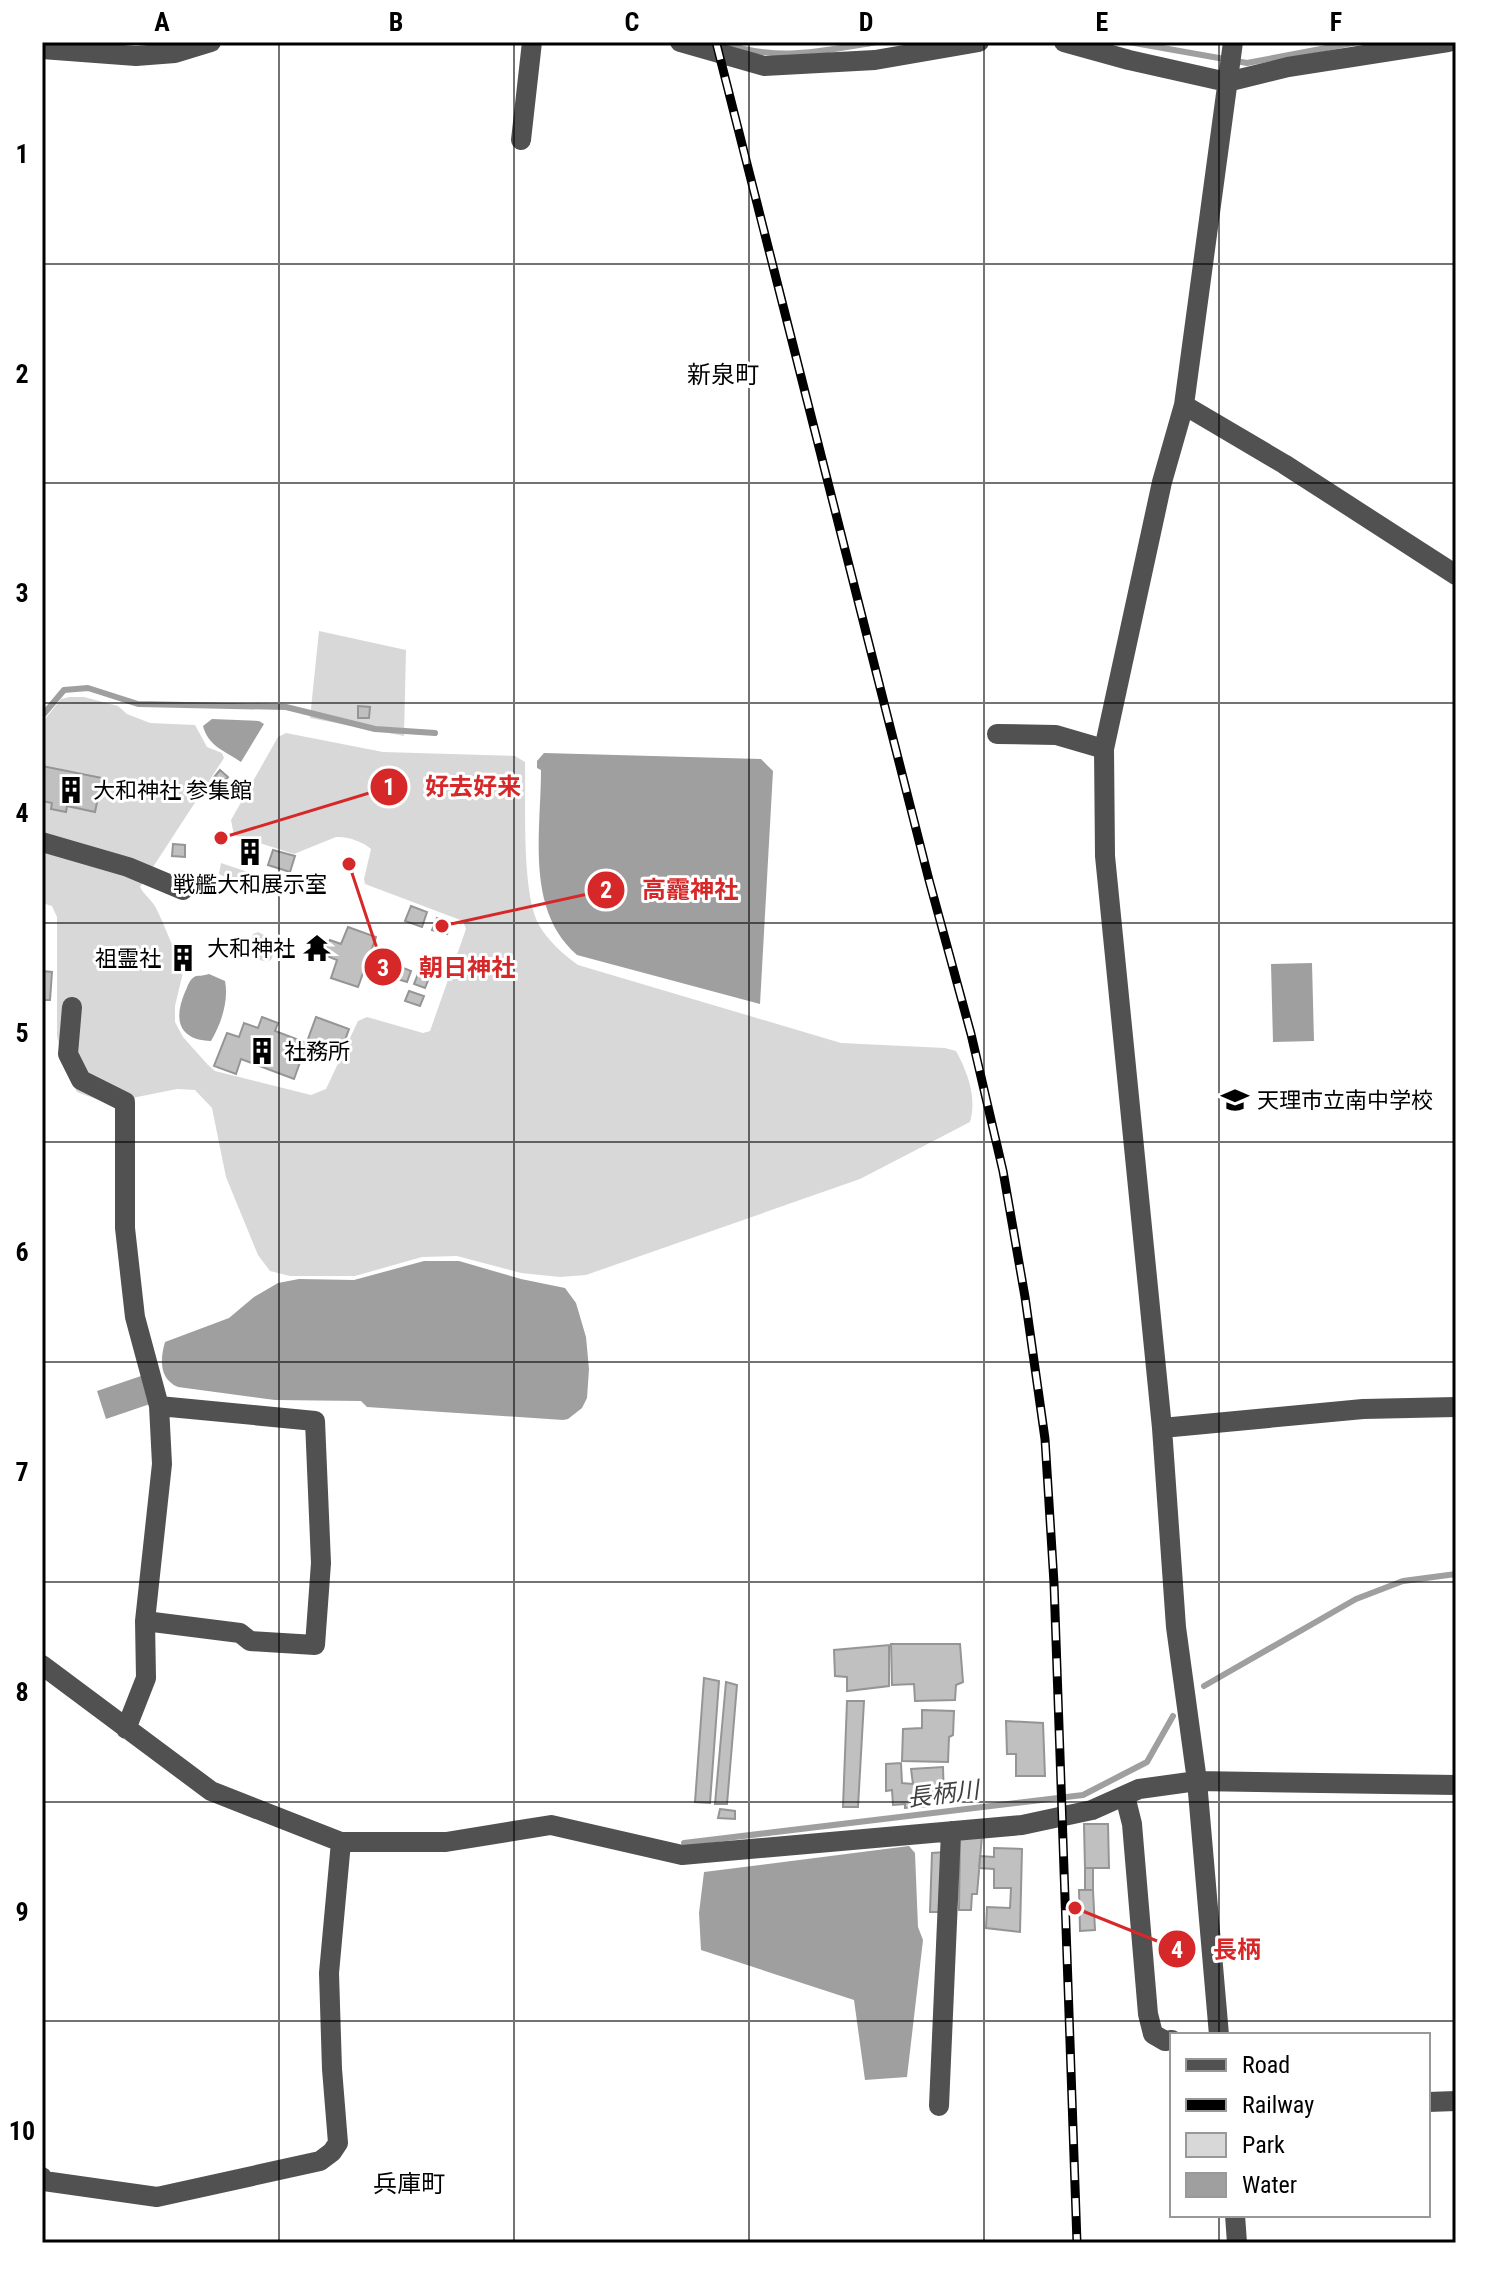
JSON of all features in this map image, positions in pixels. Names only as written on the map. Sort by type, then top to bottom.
[{"type":"street","points":[[42,49],[136,56],[175,53],[211,42]]},
{"type":"street","points":[[521,140],[532,42]]},
{"type":"street","points":[[680,42],[764,66],[875,60],[979,42]]},
{"type":"street","points":[[1064,42],[1129,60],[1230,61],[1288,67],[1448,42]]},
{"type":"street","points":[[1219,2033],[1197,1781],[1176,1627],[1162,1428],[1105,856],[1104,749],[1162,482],[1184,405],[1230,61]]},
{"type":"street","points":[[1184,405],[1297,472],[1456,575]]},
{"type":"street","points":[[997,734],[1056,735],[1104,749]]},
{"type":"street","points":[[42,842],[128,867],[183,890]]},
{"type":"street","points":[[72,1007],[68,1054],[81,1080],[125,1102],[125,1228],[133,1302],[159,1406],[162,1464],[145,1621],[146,1678],[126,1729]]},
{"type":"street","points":[[145,1621],[240,1633],[250,1641],[315,1645],[321,1563],[315,1421],[159,1406]]},
{"type":"street","points":[[1162,1428],[1363,1409],[1456,1407]]},
{"type":"street","points":[[42,1665],[211,1791],[341,1842],[446,1842],[551,1825],[682,1855],[1022,1825],[1092,1810],[1139,1789],[1197,1781],[1456,1785]]},
{"type":"street","points":[[1125,1796],[1132,1824],[1148,2014],[1153,2034],[1165,2041],[1170,2040]]},
{"type":"street","points":[[939,2106],[951,1831]]},
{"type":"street","points":[[42,2177],[44,2181],[157,2197],[320,2161],[332,2152],[338,2143],[329,1973],[341,1842]]},
{"type":"street","points":[[1430,2102],[1456,2101]]},
{"type":"street","points":[[1235,2217],[1237,2243]]},
{"type":"green space","points":[[319,631],[406,650],[404,736],[310,718]]},
{"type":"green space","points":[[84,697],[118,706],[127,714],[150,723],[195,725],[207,747],[222,753],[224,758],[140,887],[156,908],[184,968],[175,1006],[175,1022],[183,1037],[215,1071],[311,1095],[326,1089],[358,1021],[367,1017],[423,1033],[430,1031],[466,929],[463,921],[365,884],[371,849],[360,842],[336,837],[294,854],[234,835],[231,820],[278,737],[286,733],[383,752],[515,756],[525,762],[527,870],[533,910],[543,931],[567,957],[578,965],[841,1043],[956,1051],[970,1086],[970,1122],[860,1179],[586,1275],[560,1277],[521,1273],[457,1256],[422,1257],[355,1276],[290,1276],[270,1271],[258,1255],[226,1177],[212,1108],[195,1090],[177,1089],[107,1103],[77,1092],[64,1068],[57,1036],[57,917],[52,906],[42,903],[42,723],[61,699]]},
{"type":"green space","points":[[221,863],[272,880],[269,894],[262,895],[219,874]]},
{"type":"green space","points":[[258,932],[278,944],[271,960],[261,960],[248,951],[253,934]]},
{"type":"water","points":[[212,719],[259,721],[264,724],[241,762],[209,739],[203,726]]},
{"type":"water","points":[[544,753],[761,759],[773,771],[760,1004],[577,955],[561,937],[549,916],[540,869],[541,770],[537,768],[537,761]]},
{"type":"water","points":[[1312,963],[1314,1041],[1273,1042],[1271,964]]},
{"type":"water","points":[[209,974],[225,981],[226,989],[223,1012],[211,1041],[192,1037],[182,1027],[180,1020],[181,1002],[190,981],[196,976]]},
{"type":"water","points":[[424,1261],[459,1261],[565,1288],[576,1303],[586,1337],[589,1369],[587,1398],[582,1408],[563,1420],[367,1407],[361,1401],[275,1400],[178,1387],[164,1374],[162,1355],[165,1342],[229,1318],[254,1297],[278,1283],[299,1279],[354,1280]]},
{"type":"water","points":[[141,1376],[150,1404],[106,1419],[97,1391]]},
{"type":"water","points":[[909,1846],[915,1853],[918,1927],[923,1940],[907,2077],[865,2080],[854,2000],[701,1950],[699,1913],[704,1872]]},
{"type":"building","points":[[358,706],[370,707],[369,718],[358,718]]},
{"type":"building","name":"大和神社 参集館","points":[[42,766],[102,778],[95,812],[67,806],[66,812],[51,809],[52,803],[42,801]]},
{"type":"building","points":[[220,770],[228,777],[218,789],[210,782]]},
{"type":"building","points":[[173,844],[185,845],[185,857],[172,856]]},
{"type":"building","name":"戦艦大和展示室","points":[[244,844],[259,848],[255,860],[241,855]]},
{"type":"building","points":[[273,850],[295,856],[290,872],[268,865]]},
{"type":"building","points":[[411,906],[427,912],[422,927],[405,921]]},
{"type":"building","points":[[437,918],[451,923],[447,934],[432,930]]},
{"type":"building","points":[[348,927],[376,937],[358,987],[331,978],[337,960],[324,955],[330,940],[341,944]]},
{"type":"building","points":[[422,955],[437,960],[433,970],[419,965]]},
{"type":"building","points":[[396,965],[411,971],[407,982],[391,977]]},
{"type":"building","points":[[42,971],[52,972],[50,1000],[42,1000]]},
{"type":"building","points":[[418,974],[429,978],[425,988],[414,984]]},
{"type":"building","points":[[409,991],[424,996],[420,1006],[405,1001]]},
{"type":"building","name":"社務所","points":[[262,1017],[278,1023],[275,1031],[307,1043],[294,1079],[241,1059],[236,1074],[214,1066],[227,1033],[239,1037],[244,1023],[258,1028]]},
{"type":"building","points":[[316,1017],[349,1029],[341,1051],[308,1039]]},
{"type":"building","points":[[891,1644],[960,1644],[963,1682],[956,1685],[955,1700],[915,1701],[914,1684],[892,1685]]},
{"type":"building","points":[[889,1645],[889,1686],[847,1691],[847,1677],[835,1676],[834,1650]]},
{"type":"building","points":[[704,1678],[719,1681],[710,1803],[695,1802]]},
{"type":"building","points":[[726,1682],[737,1685],[727,1804],[715,1804]]},
{"type":"building","points":[[847,1701],[864,1701],[858,1807],[843,1807]]},
{"type":"building","points":[[922,1710],[954,1711],[948,1762],[902,1761],[903,1729],[922,1728]]},
{"type":"building","points":[[1006,1721],[1043,1723],[1045,1776],[1016,1776],[1016,1754],[1007,1754]]},
{"type":"building","points":[[901,1763],[902,1783],[913,1784],[911,1769],[943,1767],[944,1800],[928,1802],[928,1806],[905,1808],[905,1804],[893,1805],[892,1790],[886,1791],[886,1764]]},
{"type":"building","points":[[720,1809],[735,1811],[735,1819],[718,1818]]},
{"type":"building","points":[[1084,1824],[1108,1824],[1109,1868],[1085,1868]]},
{"type":"building","points":[[960,1834],[982,1836],[977,1894],[972,1894],[971,1910],[959,1910]]},
{"type":"building","points":[[994,1848],[1022,1849],[1020,1932],[986,1928],[987,1907],[1010,1908],[1011,1888],[994,1888],[994,1869],[979,1868],[980,1856],[994,1857]]},
{"type":"building","points":[[945,1852],[943,1912],[930,1912],[932,1853]]},
{"type":"building","points":[[1085,1868],[1093,1868],[1093,1890],[1085,1890]]},
{"type":"building","points":[[1079,1890],[1093,1890],[1095,1930],[1080,1931]]},
{"type":"waterway","points":[[718,42],[779,53],[816,52],[877,42]]},
{"type":"waterway","points":[[1129,42],[1247,63],[1358,42]]},
{"type":"waterway","points":[[42,716],[64,690],[88,688],[138,704],[286,707],[375,729],[435,733]]},
{"type":"waterway","name":"長柄川","points":[[1204,1686],[1356,1599],[1403,1581],[1456,1574]]},
{"type":"waterway","name":"長柄川","points":[[684,1843],[1083,1795],[1147,1762],[1173,1716]]},
{"type":"railway","points":[[716,42],[971,1034],[1003,1171],[1025,1297],[1045,1439],[1054,1583],[1077,2243]]},
{"type":"place","name":"大和神社 参集館","points":[[71,790]]},
{"type":"place","name":"好去好来","points":[[221,838]]},
{"type":"place","name":"戦艦大和展示室","points":[[250,852]]},
{"type":"place","name":"朝日神社","points":[[349,864]]},
{"type":"place","name":"高龗神社","points":[[442,926]]},
{"type":"place","name":"大和神社","points":[[317,948]]},
{"type":"place","name":"祖霊社","points":[[183,958]]},
{"type":"place","name":"社務所","points":[[262,1051]]},
{"type":"place","name":"天理市立南中学校","points":[[1235,1100]]},
{"type":"place","name":"長柄","points":[[1075,1908]]},
{"type":"district","name":"新泉町","points":[[723,375]]},
{"type":"district","name":"兵庫町","points":[[409,2184]]}]
